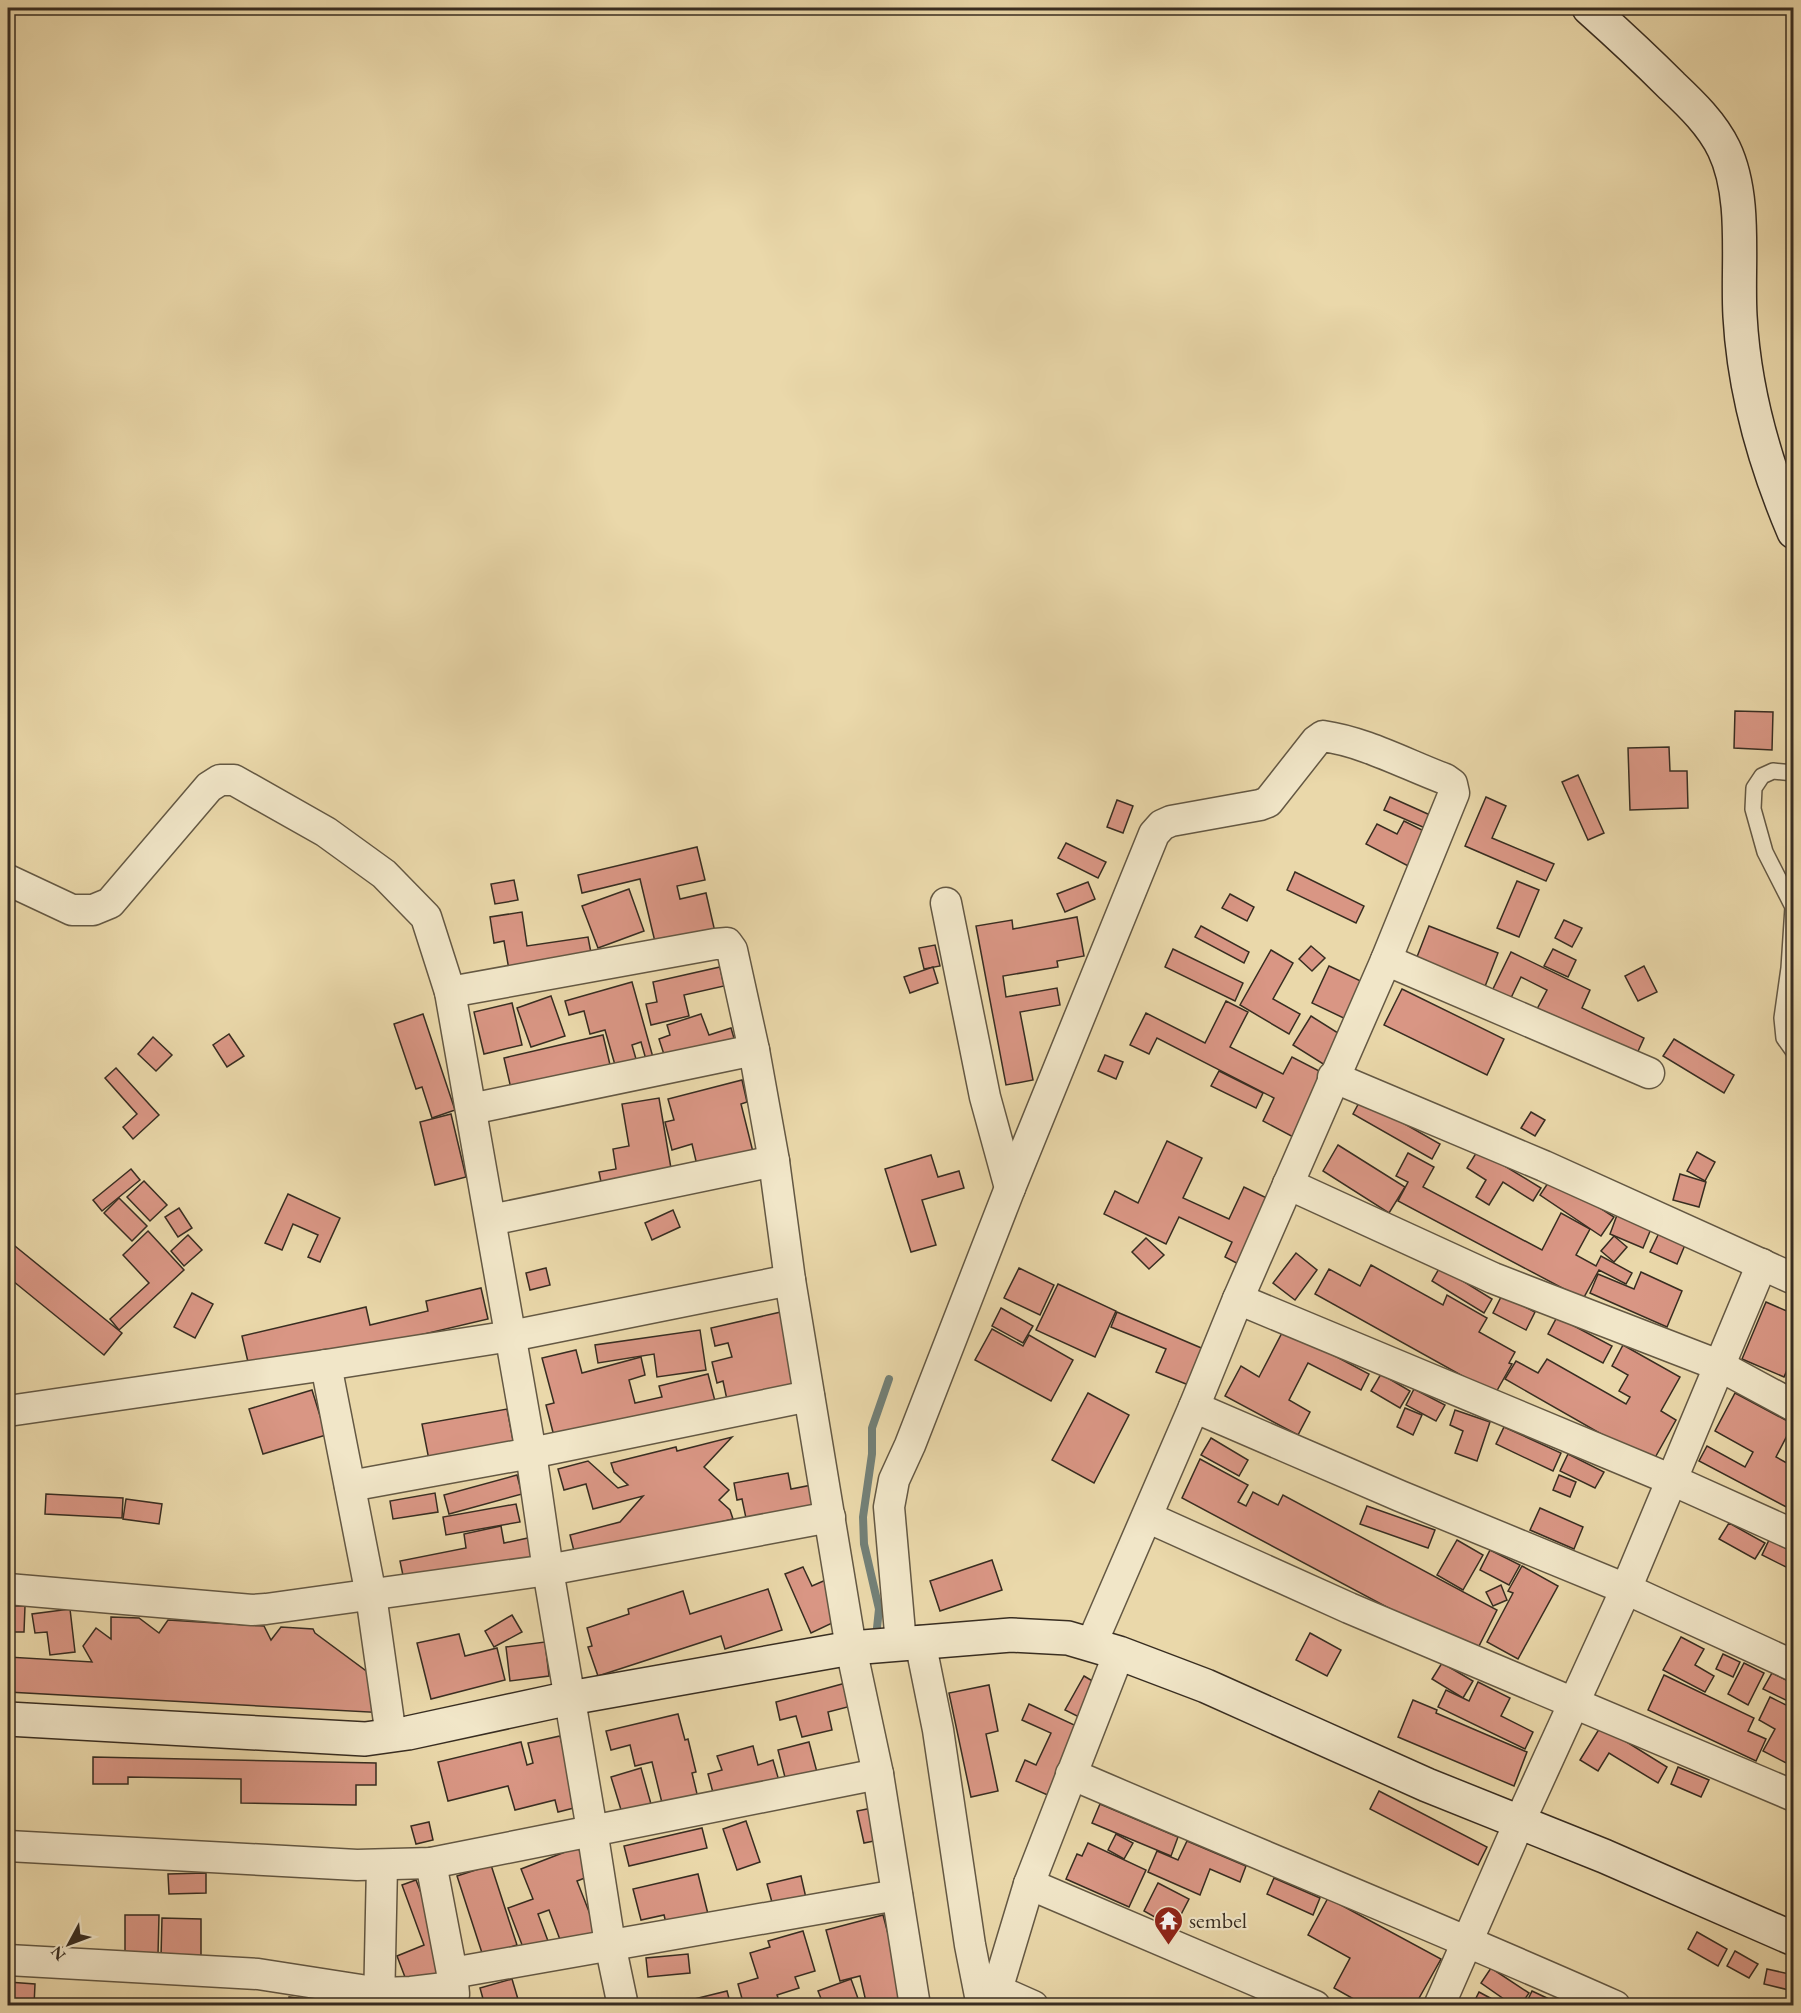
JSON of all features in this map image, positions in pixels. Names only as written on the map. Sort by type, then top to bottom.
[{"type":"street","points":[[1589,8],[1690,104],[1712,129],[1724,150],[1733,178],[1737,203],[1740,316],[1746,370],[1760,439],[1794,532]]},
{"type":"street","points":[[1323,736],[1380,753],[1452,784],[1454,793],[1386,960],[1238,1299],[1147,1517],[1105,1649],[1071,1774],[986,1994],[970,1945],[938,1730],[910,1643],[890,1507],[894,1480],[1154,834],[1162,825],[1171,820],[1260,806],[1269,802],[1316,741],[1323,736]]},
{"type":"street","points":[[8,880],[72,910],[93,910],[110,903],[209,787],[220,780],[234,780],[326,832],[384,874],[426,917],[450,992],[531,1453],[609,1944],[623,2006]]},
{"type":"street","points":[[946,903],[985,1097],[1010,1188]]},
{"type":"street","points":[[450,992],[726,943],[732,950],[754,1050],[774,1161],[809,1396],[851,1647],[878,1774],[915,2006]]},
{"type":"street","points":[[1386,960],[1649,1073]]},
{"type":"street","points":[[471,1109],[754,1050]]},
{"type":"street","points":[[1334,1077],[1544,1166],[1794,1280]]},
{"type":"street","points":[[491,1220],[774,1161]]},
{"type":"street","points":[[1288,1184],[1493,1278],[1718,1365],[1794,1406]]},
{"type":"street","points":[[1440,2006],[1519,1823],[1626,1589],[1762,1264]]},
{"type":"street","points":[[8,1412],[511,1336],[790,1280]]},
{"type":"street","points":[[1238,1299],[1672,1480],[1794,1535]]},
{"type":"street","points":[[326,1365],[371,1595],[391,1736]]},
{"type":"street","points":[[350,1486],[531,1453],[809,1396]]},
{"type":"street","points":[[1194,1407],[1400,1496],[1626,1589],[1794,1666]]},
{"type":"street","points":[[8,1589],[252,1610],[548,1570],[830,1517]]},
{"type":"street","points":[[1147,1517],[1349,1608],[1574,1701],[1794,1796]]},
{"type":"street","points":[[8,1719],[365,1738],[391,1736],[570,1698],[851,1647],[1040,1635],[1068,1638],[1206,1686],[1427,1785],[1604,1856],[1794,1939]]},
{"type":"street","points":[[8,1846],[382,1865],[431,1863],[878,1774]]},
{"type":"street","points":[[1071,1774],[1616,2006]]},
{"type":"street","points":[[431,1863],[454,1988]]},
{"type":"street","points":[[380,1999],[382,1865]]},
{"type":"street","points":[[1029,1884],[1315,2006]]},
{"type":"street","points":[[8,1960],[258,1974],[380,1999],[411,1992],[454,1988],[609,1944],[897,1894]]},
{"type":"street","points":[[986,1994],[1033,2006]]},
{"type":"lane","points":[[1794,773],[1773,771],[1762,776],[1754,788],[1753,809],[1765,852],[1793,907],[1789,968],[1782,1018],[1784,1038],[1794,1052]]},
{"type":"building","points":[[1735,711],[1773,712],[1772,750],[1734,748]]},
{"type":"building","points":[[1669,747],[1670,771],[1687,771],[1688,808],[1630,810],[1628,748]]},
{"type":"building","points":[[1578,775],[1604,833],[1588,840],[1562,782]]},
{"type":"building","points":[[1390,797],[1430,815],[1425,828],[1384,810]]},
{"type":"building","points":[[1486,797],[1506,806],[1492,838],[1554,864],[1546,881],[1465,846]]},
{"type":"building","points":[[1117,800],[1133,806],[1123,833],[1107,827]]},
{"type":"building","points":[[1404,821],[1430,834],[1412,868],[1366,844],[1377,824],[1397,834]]},
{"type":"building","points":[[1066,843],[1106,862],[1098,878],[1058,858]]},
{"type":"building","points":[[697,847],[705,880],[677,886],[680,899],[706,893],[715,932],[656,946],[640,879],[582,893],[578,875]]},
{"type":"building","points":[[1295,872],[1364,906],[1356,923],[1287,890]]},
{"type":"building","points":[[514,880],[518,900],[495,904],[491,884]]},
{"type":"building","points":[[1517,881],[1539,890],[1519,937],[1497,928]]},
{"type":"building","points":[[1088,882],[1095,899],[1065,912],[1057,894]]},
{"type":"building","points":[[629,889],[644,931],[598,948],[582,906]]},
{"type":"building","points":[[1230,894],[1254,907],[1247,921],[1222,908]]},
{"type":"building","points":[[522,912],[527,946],[588,937],[592,958],[509,970],[504,941],[494,943],[490,917]]},
{"type":"building","points":[[1077,917],[1084,956],[1057,961],[1058,967],[1003,976],[1006,997],[1057,988],[1060,1005],[1020,1012],[1033,1080],[1006,1085],[976,926],[1012,920],[1013,929]]},
{"type":"building","points":[[1564,920],[1582,928],[1572,947],[1555,938]]},
{"type":"building","points":[[1201,926],[1249,952],[1244,963],[1195,937]]},
{"type":"building","points":[[1429,926],[1498,953],[1484,989],[1415,962]]},
{"type":"building","points":[[935,945],[940,966],[924,969],[919,948]]},
{"type":"building","points":[[1311,946],[1325,958],[1312,971],[1299,959]]},
{"type":"building","points":[[1173,949],[1243,983],[1235,1001],[1165,967]]},
{"type":"building","points":[[1553,949],[1576,960],[1568,977],[1544,966]]},
{"type":"building","points":[[1271,950],[1293,963],[1273,999],[1300,1014],[1289,1034],[1240,1005]]},
{"type":"building","points":[[1511,952],[1590,990],[1582,1008],[1644,1038],[1635,1058],[1536,1011],[1547,990],[1521,977],[1509,1002],[1491,993]]},
{"type":"building","points":[[1329,966],[1367,984],[1350,1021],[1312,1003]]},
{"type":"building","points":[[1644,966],[1657,992],[1638,1001],[1625,976]]},
{"type":"building","points":[[720,967],[724,986],[684,995],[689,1016],[651,1025],[646,1004],[657,1002],[653,982]]},
{"type":"building","points":[[933,967],[938,983],[910,993],[904,977]]},
{"type":"building","points":[[632,982],[654,1061],[647,1063],[641,1042],[632,1045],[638,1066],[617,1072],[605,1030],[590,1034],[584,1011],[569,1015],[565,1001]]},
{"type":"building","points":[[1402,989],[1504,1039],[1487,1075],[1384,1025]]},
{"type":"building","points":[[551,996],[565,1036],[531,1047],[517,1008]]},
{"type":"building","points":[[1226,1001],[1248,1012],[1230,1047],[1283,1074],[1292,1057],[1329,1076],[1297,1139],[1263,1121],[1274,1098],[1157,1038],[1149,1054],[1130,1045],[1146,1013],[1205,1043]]},
{"type":"building","points":[[512,1003],[522,1045],[484,1054],[474,1012]]},
{"type":"building","points":[[423,1014],[455,1110],[432,1118],[422,1087],[416,1089],[394,1024]]},
{"type":"building","points":[[701,1014],[709,1035],[731,1028],[736,1045],[668,1067],[659,1039],[670,1035],[667,1025]]},
{"type":"building","points":[[1311,1016],[1346,1038],[1328,1067],[1293,1045]]},
{"type":"building","points":[[229,1034],[244,1056],[227,1067],[213,1045]]},
{"type":"building","points":[[603,1035],[611,1069],[512,1093],[504,1058]]},
{"type":"building","points":[[153,1037],[172,1055],[156,1071],[138,1054]]},
{"type":"building","points":[[1674,1039],[1734,1075],[1724,1093],[1663,1056]]},
{"type":"building","points":[[1105,1055],[1123,1062],[1116,1079],[1098,1071]]},
{"type":"building","points":[[116,1068],[159,1115],[133,1139],[123,1127],[137,1114],[105,1078]]},
{"type":"building","points":[[1219,1071],[1263,1093],[1256,1108],[1211,1086]]},
{"type":"building","points":[[742,1080],[747,1102],[741,1104],[756,1164],[700,1178],[692,1144],[672,1150],[665,1122],[674,1120],[668,1099]]},
{"type":"building","points":[[659,1098],[673,1180],[603,1192],[599,1172],[616,1169],[613,1149],[629,1146],[622,1104]]},
{"type":"building","points":[[1361,1099],[1440,1144],[1432,1159],[1353,1114]]},
{"type":"building","points":[[1531,1112],[1545,1120],[1535,1136],[1521,1128]]},
{"type":"building","points":[[451,1114],[466,1177],[435,1185],[420,1122]]},
{"type":"building","points":[[1167,1141],[1202,1158],[1183,1198],[1229,1219],[1244,1187],[1275,1202],[1244,1267],[1225,1257],[1232,1242],[1179,1217],[1166,1244],[1104,1214],[1115,1191],[1138,1203]]},
{"type":"building","points":[[1338,1145],[1405,1187],[1389,1213],[1323,1171]]},
{"type":"building","points":[[1478,1150],[1541,1188],[1533,1201],[1503,1182],[1489,1205],[1476,1197],[1486,1180],[1467,1168]]},
{"type":"building","points":[[1697,1152],[1715,1162],[1705,1181],[1687,1171]]},
{"type":"building","points":[[1408,1153],[1434,1167],[1423,1187],[1542,1250],[1561,1213],[1590,1229],[1576,1255],[1596,1266],[1601,1256],[1632,1273],[1626,1284],[1599,1270],[1583,1299],[1398,1201],[1408,1182],[1396,1176]]},
{"type":"building","points":[[931,1155],[938,1177],[959,1171],[964,1188],[922,1200],[936,1245],[911,1252],[885,1169]]},
{"type":"building","points":[[131,1169],[140,1180],[102,1211],[93,1200]]},
{"type":"building","points":[[1680,1174],[1706,1182],[1699,1207],[1673,1200]]},
{"type":"building","points":[[1552,1177],[1614,1217],[1601,1236],[1540,1195]]},
{"type":"building","points":[[144,1181],[167,1205],[150,1221],[127,1197]]},
{"type":"building","points":[[288,1194],[340,1218],[320,1262],[308,1257],[318,1235],[293,1224],[282,1250],[265,1243]]},
{"type":"building","points":[[119,1198],[147,1226],[132,1241],[104,1213]]},
{"type":"building","points":[[179,1208],[192,1228],[178,1237],[165,1217]]},
{"type":"building","points":[[673,1210],[680,1227],[652,1240],[645,1223]]},
{"type":"building","points":[[1617,1215],[1651,1229],[1643,1248],[1610,1234]]},
{"type":"building","points":[[148,1231],[184,1270],[119,1330],[110,1319],[149,1283],[123,1255]]},
{"type":"building","points":[[1659,1233],[1685,1245],[1677,1264],[1650,1252]]},
{"type":"building","points":[[188,1235],[202,1250],[184,1266],[171,1251]]},
{"type":"building","points":[[1614,1236],[1627,1247],[1614,1262],[1601,1251]]},
{"type":"building","points":[[1146,1238],[1164,1255],[1149,1269],[1132,1252]]},
{"type":"building","points":[[10,1242],[122,1333],[104,1355],[8,1277],[8,1245]]},
{"type":"building","points":[[1296,1253],[1317,1270],[1295,1300],[1273,1283]]},
{"type":"building","points":[[1371,1265],[1443,1305],[1447,1295],[1487,1318],[1479,1332],[1515,1352],[1509,1363],[1512,1364],[1495,1394],[1315,1294],[1329,1269],[1360,1286]]},
{"type":"building","points":[[1440,1267],[1492,1299],[1484,1313],[1432,1281]]},
{"type":"building","points":[[546,1268],[550,1285],[530,1290],[526,1273]]},
{"type":"building","points":[[1019,1268],[1054,1285],[1040,1315],[1004,1298]]},
{"type":"building","points":[[1641,1272],[1682,1291],[1667,1327],[1590,1293],[1598,1274],[1634,1289]]},
{"type":"building","points":[[1058,1284],[1116,1311],[1095,1357],[1036,1330]]},
{"type":"building","points":[[481,1288],[488,1319],[251,1375],[242,1336],[366,1307],[370,1325],[428,1311],[426,1301]]},
{"type":"building","points":[[192,1293],[213,1304],[195,1338],[174,1327]]},
{"type":"building","points":[[1502,1295],[1535,1312],[1526,1330],[1493,1313]]},
{"type":"building","points":[[1766,1302],[1789,1312],[1794,1302],[1794,1354],[1784,1377],[1742,1359]]},
{"type":"building","points":[[1001,1308],[1033,1326],[1023,1343],[992,1326]]},
{"type":"building","points":[[781,1312],[800,1392],[729,1409],[723,1381],[717,1383],[712,1362],[732,1357],[728,1343],[715,1346],[711,1328]]},
{"type":"building","points":[[1117,1312],[1206,1350],[1191,1386],[1156,1372],[1166,1349],[1111,1327]]},
{"type":"building","points":[[1557,1317],[1612,1346],[1603,1363],[1548,1334]]},
{"type":"building","points":[[992,1329],[1023,1346],[1029,1335],[1073,1360],[1051,1401],[975,1360]]},
{"type":"building","points":[[1284,1329],[1369,1374],[1361,1390],[1308,1363],[1289,1400],[1310,1412],[1298,1435],[1225,1396],[1241,1366],[1259,1377]]},
{"type":"building","points":[[700,1330],[706,1370],[657,1377],[654,1354],[598,1363],[595,1345]]},
{"type":"building","points":[[1623,1345],[1680,1377],[1661,1411],[1676,1420],[1652,1463],[1505,1379],[1516,1361],[1538,1373],[1547,1359],[1626,1404],[1630,1397],[1619,1391],[1628,1375],[1612,1366]]},
{"type":"building","points":[[576,1350],[582,1373],[641,1357],[645,1375],[629,1380],[635,1403],[662,1397],[659,1386],[708,1374],[716,1405],[556,1444],[546,1405],[554,1403],[542,1358]]},
{"type":"building","points":[[1381,1374],[1410,1391],[1400,1408],[1371,1391]]},
{"type":"building","points":[[1414,1389],[1445,1405],[1436,1421],[1406,1405]]},
{"type":"building","points":[[312,1390],[326,1435],[263,1454],[249,1409]]},
{"type":"building","points":[[1088,1393],[1129,1415],[1094,1483],[1052,1460]]},
{"type":"building","points":[[1735,1393],[1793,1424],[1776,1457],[1794,1467],[1794,1511],[1699,1461],[1707,1446],[1745,1467],[1753,1452],[1715,1431]]},
{"type":"building","points":[[1405,1408],[1422,1415],[1413,1435],[1397,1427]]},
{"type":"building","points":[[507,1409],[514,1445],[429,1460],[422,1424]]},
{"type":"building","points":[[1455,1410],[1490,1422],[1477,1461],[1455,1453],[1463,1431],[1450,1425]]},
{"type":"building","points":[[1504,1427],[1561,1453],[1553,1471],[1496,1444]]},
{"type":"building","points":[[732,1437],[704,1467],[729,1490],[719,1500],[730,1510],[733,1519],[576,1559],[570,1535],[620,1522],[643,1496],[593,1509],[586,1484],[564,1490],[558,1469],[588,1461],[618,1488],[628,1485],[614,1472],[611,1463],[676,1447],[677,1451]]},
{"type":"building","points":[[1211,1438],[1248,1460],[1239,1476],[1201,1455]]},
{"type":"building","points":[[1568,1454],[1604,1472],[1595,1488],[1560,1471]]},
{"type":"building","points":[[1200,1459],[1248,1485],[1238,1502],[1246,1506],[1253,1492],[1278,1505],[1283,1495],[1497,1610],[1475,1654],[1182,1498]]},
{"type":"building","points":[[788,1473],[791,1489],[817,1484],[821,1509],[747,1523],[742,1499],[737,1500],[734,1483]]},
{"type":"building","points":[[517,1475],[522,1494],[449,1514],[444,1495]]},
{"type":"building","points":[[1559,1475],[1576,1482],[1570,1497],[1553,1490]]},
{"type":"building","points":[[435,1493],[438,1512],[393,1519],[390,1501]]},
{"type":"building","points":[[46,1494],[123,1498],[122,1518],[45,1514]]},
{"type":"building","points":[[126,1499],[162,1504],[159,1524],[123,1519]]},
{"type":"building","points":[[516,1504],[520,1522],[446,1535],[443,1517]]},
{"type":"building","points":[[1367,1506],[1435,1530],[1428,1548],[1360,1524]]},
{"type":"building","points":[[1540,1508],[1583,1527],[1574,1549],[1530,1530]]},
{"type":"building","points":[[1729,1523],[1765,1543],[1755,1559],[1719,1539]]},
{"type":"building","points":[[501,1526],[504,1543],[528,1538],[532,1559],[405,1585],[400,1561],[466,1548],[464,1534]]},
{"type":"building","points":[[1457,1540],[1483,1555],[1463,1590],[1437,1575]]},
{"type":"building","points":[[1769,1540],[1794,1552],[1794,1571],[1762,1555]]},
{"type":"building","points":[[1490,1550],[1520,1565],[1509,1585],[1480,1570]]},
{"type":"building","points":[[992,1560],[1002,1590],[940,1611],[930,1581]]},
{"type":"building","points":[[1522,1566],[1558,1586],[1518,1659],[1487,1642],[1513,1593],[1508,1591]]},
{"type":"building","points":[[803,1567],[812,1586],[828,1579],[845,1617],[811,1633],[785,1574]]},
{"type":"building","points":[[1501,1585],[1507,1600],[1493,1606],[1486,1592]]},
{"type":"building","points":[[768,1589],[782,1630],[725,1649],[721,1636],[598,1676],[588,1647],[592,1646],[587,1628],[629,1614],[628,1609],[683,1591],[690,1614]]},
{"type":"building","points":[[8,1606],[25,1606],[24,1632],[9,1632],[9,1648]]},
{"type":"building","points":[[70,1609],[75,1652],[50,1655],[47,1632],[35,1633],[32,1614]]},
{"type":"building","points":[[512,1615],[522,1632],[494,1647],[485,1631]]},
{"type":"building","points":[[111,1617],[139,1618],[159,1633],[168,1620],[264,1626],[271,1640],[281,1627],[313,1629],[315,1633],[377,1679],[387,1713],[8,1692],[8,1657],[92,1662],[83,1646],[96,1628],[111,1639]]},
{"type":"building","points":[[1310,1633],[1341,1650],[1327,1676],[1296,1660]]},
{"type":"building","points":[[459,1634],[465,1656],[497,1648],[505,1680],[431,1699],[417,1643]]},
{"type":"building","points":[[1681,1637],[1704,1649],[1695,1665],[1714,1676],[1705,1692],[1663,1670]]},
{"type":"building","points":[[545,1642],[549,1676],[510,1681],[506,1647]]},
{"type":"building","points":[[1723,1654],[1740,1662],[1733,1677],[1716,1669]]},
{"type":"building","points":[[1442,1663],[1473,1681],[1463,1698],[1432,1679]]},
{"type":"building","points":[[1744,1663],[1764,1673],[1748,1705],[1728,1694]]},
{"type":"building","points":[[1772,1673],[1794,1684],[1794,1704],[1763,1689]]},
{"type":"building","points":[[1664,1675],[1754,1718],[1748,1731],[1766,1739],[1756,1761],[1648,1710]]},
{"type":"building","points":[[1084,1676],[1101,1686],[1083,1719],[1065,1710]]},
{"type":"building","points":[[853,1681],[859,1704],[828,1712],[832,1730],[802,1737],[796,1716],[780,1720],[776,1702]]},
{"type":"building","points":[[1478,1682],[1510,1698],[1501,1716],[1533,1732],[1525,1749],[1438,1707],[1446,1690],[1469,1701]]},
{"type":"building","points":[[989,1685],[998,1731],[986,1734],[998,1791],[971,1797],[949,1693]]},
{"type":"building","points":[[1770,1697],[1794,1709],[1794,1767],[1763,1751],[1775,1729],[1759,1720]]},
{"type":"building","points":[[1413,1700],[1437,1710],[1436,1713],[1527,1752],[1514,1786],[1398,1737]]},
{"type":"building","points":[[1029,1704],[1083,1729],[1052,1797],[1016,1781],[1025,1760],[1036,1765],[1051,1733],[1022,1720]]},
{"type":"building","points":[[678,1714],[685,1740],[688,1739],[696,1772],[692,1773],[698,1798],[663,1807],[652,1762],[635,1766],[630,1745],[611,1750],[606,1731]]},
{"type":"building","points":[[1601,1726],[1667,1767],[1658,1783],[1609,1753],[1598,1771],[1580,1760]]},
{"type":"building","points":[[560,1736],[578,1807],[558,1812],[555,1800],[515,1810],[508,1786],[448,1801],[438,1762],[521,1742],[527,1765],[533,1763],[528,1743]]},
{"type":"building","points":[[809,1742],[818,1776],[787,1785],[778,1750]]},
{"type":"building","points":[[753,1746],[758,1765],[773,1760],[779,1781],[715,1800],[708,1774],[722,1770],[717,1756]]},
{"type":"building","points":[[93,1757],[376,1763],[376,1785],[356,1785],[356,1805],[241,1803],[241,1779],[128,1777],[128,1784],[93,1784]]},
{"type":"building","points":[[1678,1767],[1709,1780],[1701,1797],[1671,1784]]},
{"type":"building","points":[[641,1768],[651,1804],[622,1813],[611,1777]]},
{"type":"building","points":[[1379,1791],[1487,1847],[1478,1865],[1370,1809]]},
{"type":"building","points":[[1100,1804],[1178,1837],[1171,1856],[1092,1823]]},
{"type":"building","points":[[872,1808],[879,1840],[864,1843],[857,1811]]},
{"type":"building","points":[[746,1821],[760,1862],[737,1870],[723,1829]]},
{"type":"building","points":[[429,1822],[433,1840],[416,1844],[411,1826]]},
{"type":"building","points":[[702,1828],[707,1848],[629,1866],[624,1846]]},
{"type":"building","points":[[1116,1834],[1133,1843],[1124,1859],[1108,1850]]},
{"type":"building","points":[[1187,1841],[1246,1866],[1240,1882],[1210,1869],[1200,1895],[1148,1872],[1157,1851],[1178,1860]]},
{"type":"building","points":[[1088,1843],[1146,1870],[1129,1907],[1066,1879],[1077,1854],[1082,1856]]},
{"type":"building","points":[[578,1847],[590,1876],[577,1881],[597,1932],[562,1945],[549,1910],[538,1914],[548,1941],[524,1950],[508,1908],[533,1899],[521,1869]]},
{"type":"building","points":[[491,1865],[517,1945],[483,1956],[457,1876]]},
{"type":"building","points":[[206,1873],[206,1893],[169,1894],[168,1874]]},
{"type":"building","points":[[698,1874],[708,1914],[666,1923],[664,1915],[641,1920],[633,1889]]},
{"type":"building","points":[[801,1876],[806,1898],[773,1906],[767,1884]]},
{"type":"building","points":[[1274,1878],[1320,1898],[1313,1915],[1267,1894]]},
{"type":"building","points":[[416,1880],[454,1978],[411,1993],[397,1956],[424,1945],[402,1885]]},
{"type":"building","points":[[1158,1883],[1189,1899],[1174,1928],[1144,1911]]},
{"type":"building","points":[[1328,1898],[1441,1959],[1418,2000],[1426,2006],[1366,2006],[1334,1988],[1350,1958],[1308,1935]]},
{"type":"building","points":[[125,1915],[159,1915],[158,1955],[125,1955]]},
{"type":"building","points":[[883,1915],[905,1997],[875,2006],[867,2006],[860,1976],[840,1981],[826,1930]]},
{"type":"building","points":[[162,1918],[201,1919],[201,1958],[161,1957]]},
{"type":"building","points":[[803,1931],[815,1971],[795,1977],[799,1988],[777,1995],[781,2006],[744,2006],[738,1984],[758,1978],[750,1953],[770,1947],[768,1941]]},
{"type":"building","points":[[1697,1932],[1727,1949],[1718,1966],[1688,1949]]},
{"type":"building","points":[[1735,1951],[1758,1964],[1749,1978],[1727,1966]]},
{"type":"building","points":[[688,1954],[690,1973],[648,1977],[646,1958]]},
{"type":"building","points":[[1491,1968],[1529,1993],[1520,2006],[1514,2006],[1481,1983]]},
{"type":"building","points":[[1767,1969],[1794,1975],[1793,1991],[1764,1984]]},
{"type":"building","points":[[512,1979],[520,2006],[485,2006],[480,1988]]},
{"type":"building","points":[[851,1979],[860,2004],[824,2006],[818,1991]]},
{"type":"building","points":[[8,1982],[35,1984],[34,2006],[13,2006],[14,2001],[8,2001]]},
{"type":"building","points":[[727,1991],[731,2006],[666,2006]]},
{"type":"building","points":[[1532,1991],[1564,2006],[1525,2006]]},
{"type":"building","points":[[1479,1992],[1505,2006],[1472,2006]]},
{"type":"building","points":[[289,1997],[369,2006],[288,2006]]},
{"type":"waterway","points":[[877,1628],[879,1609],[864,1544],[863,1517],[872,1454],[872,1428],[889,1379]]},
{"type":"place","name":"sembel","points":[[1168,1946]]}]
